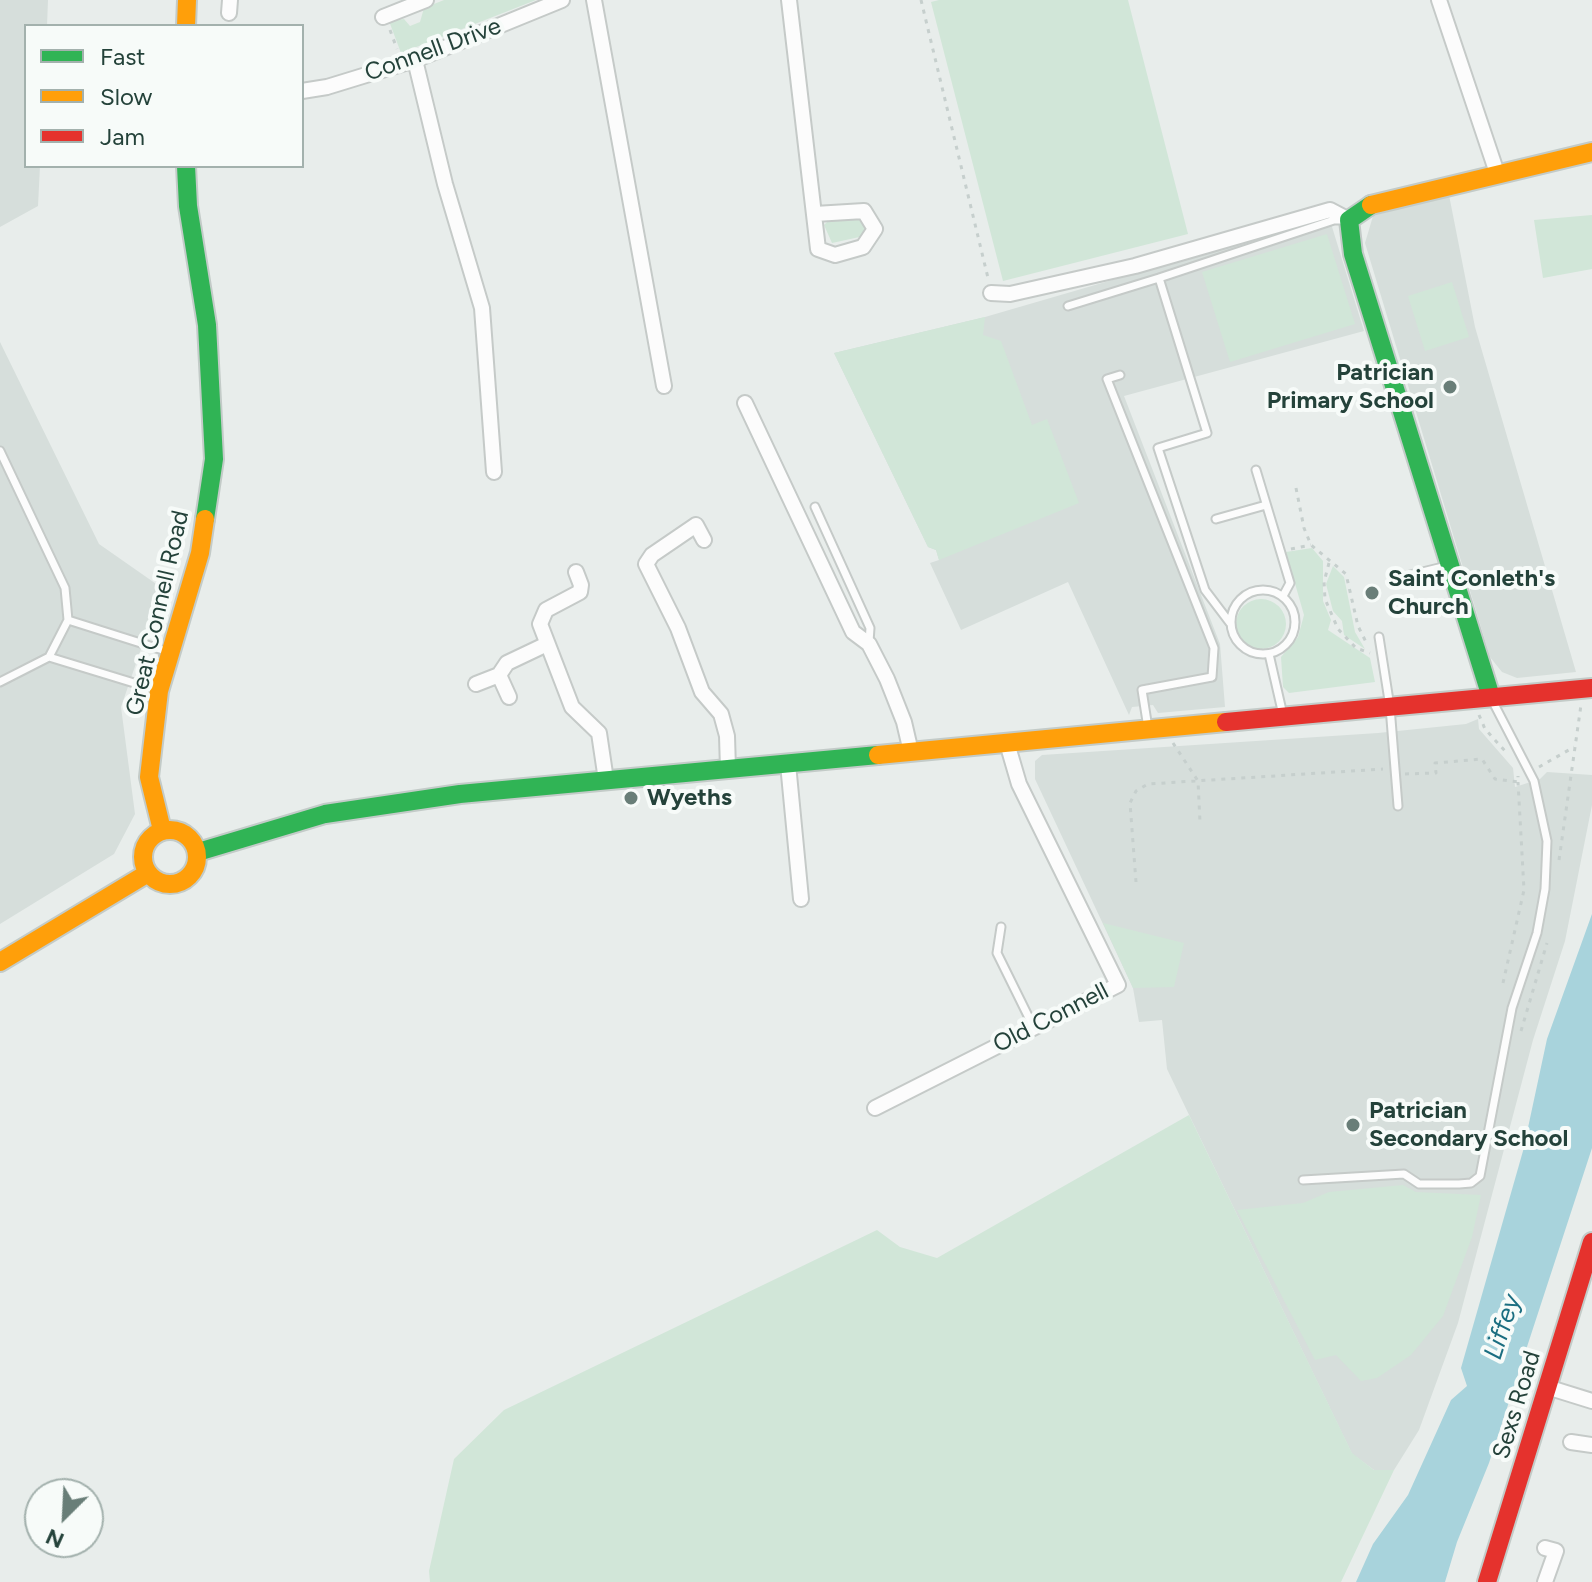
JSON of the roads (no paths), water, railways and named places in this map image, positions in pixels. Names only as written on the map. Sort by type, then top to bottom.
[{"type":"street","points":[[186,24],[187,0]]},
{"type":"street","points":[[384,16],[410,14],[426,0]]},
{"type":"street","name":"Connell Drive","points":[[304,91],[327,87],[408,62],[562,0]]},
{"type":"street","points":[[594,0],[664,386]]},
{"type":"street","points":[[789,0],[815,214]]},
{"type":"street","points":[[1439,0],[1497,173]]},
{"type":"street","points":[[408,62],[482,308],[494,472]]},
{"type":"street","points":[[1349,220],[1367,206],[1592,152]]},
{"type":"street","name":"Great Connell Road","points":[[162,830],[149,777],[159,691],[200,553],[214,459],[207,325],[188,206],[186,168]]},
{"type":"street","points":[[991,293],[1010,294],[1135,266],[1330,210],[1349,220]]},
{"type":"street","points":[[1349,220],[1353,254],[1491,697]]},
{"type":"street","points":[[745,403],[853,632],[869,644],[904,722],[911,752]]},
{"type":"street","points":[[704,540],[696,525],[652,555],[646,564],[678,628],[702,692],[721,714],[727,736],[728,769]]},
{"type":"street","points":[[576,572],[580,592],[546,610],[542,617],[547,644],[572,707],[599,733],[606,780]]},
{"type":"street","points":[[476,684],[499,675],[507,663],[547,644]]},
{"type":"street","points":[[499,675],[509,697]]},
{"type":"street","points":[[198,852],[325,814],[460,794],[1592,688]]},
{"type":"street","name":"Old Connell","points":[[875,1108],[1118,985],[1019,784],[1007,743]]},
{"type":"street","points":[[788,764],[801,899]]},
{"type":"street","points":[[162,830],[182,831],[194,842],[198,852],[193,873],[185,880],[162,883],[148,873],[144,849],[149,838],[162,830]]},
{"type":"street","points":[[0,962],[148,873]]},
{"type":"street","name":"Sexs Road","points":[[1487,1582],[1592,1242]]},
{"type":"street","points":[[1547,1387],[1592,1401]]},
{"type":"street","points":[[1571,1442],[1592,1445]]},
{"type":"street","points":[[1545,1548],[1556,1551],[1545,1582]]},
{"type":"lane","points":[[1068,306],[1155,282],[1159,278],[1334,220],[1349,220]]},
{"type":"lane","points":[[1159,278],[1207,433],[1158,448],[1205,590],[1230,623],[1236,640],[1245,650],[1269,654],[1288,644],[1295,628],[1294,612],[1283,596],[1269,590],[1252,591],[1237,603],[1230,623]]},
{"type":"lane","points":[[1120,375],[1107,379],[1214,648],[1212,677],[1142,690],[1149,730]]},
{"type":"lane","points":[[0,451],[65,588],[68,620],[49,657],[0,682]]},
{"type":"lane","points":[[1256,470],[1290,583],[1283,596]]},
{"type":"lane","points":[[1216,519],[1266,505]]},
{"type":"lane","points":[[815,507],[870,628],[869,644]]},
{"type":"lane","points":[[1406,576],[1449,565]]},
{"type":"lane","points":[[68,620],[169,652]]},
{"type":"lane","points":[[1379,637],[1390,707],[1398,806]]},
{"type":"lane","points":[[1269,654],[1284,717]]},
{"type":"lane","points":[[49,657],[159,691]]},
{"type":"lane","points":[[1303,1180],[1404,1174],[1419,1184],[1459,1184],[1471,1183],[1480,1176],[1512,1008],[1537,933],[1545,889],[1547,841],[1531,772],[1496,714],[1491,697]]},
{"type":"lane","points":[[1001,927],[997,953],[1034,1028]]},
{"type":"water","name":"Liffey","points":[[1592,914],[1592,1148],[1489,1463],[1457,1542],[1445,1582],[1356,1582],[1373,1544],[1408,1495],[1451,1400],[1467,1386],[1461,1368],[1523,1151],[1547,1039]]},
{"type":"place","name":"Patrician Primary School","points":[[1450,387]]},
{"type":"place","name":"Saint Conleth's Church","points":[[1372,593]]},
{"type":"place","name":"Wyeths","points":[[631,798]]},
{"type":"place","name":"Patrician Secondary School","points":[[1353,1125]]}]
